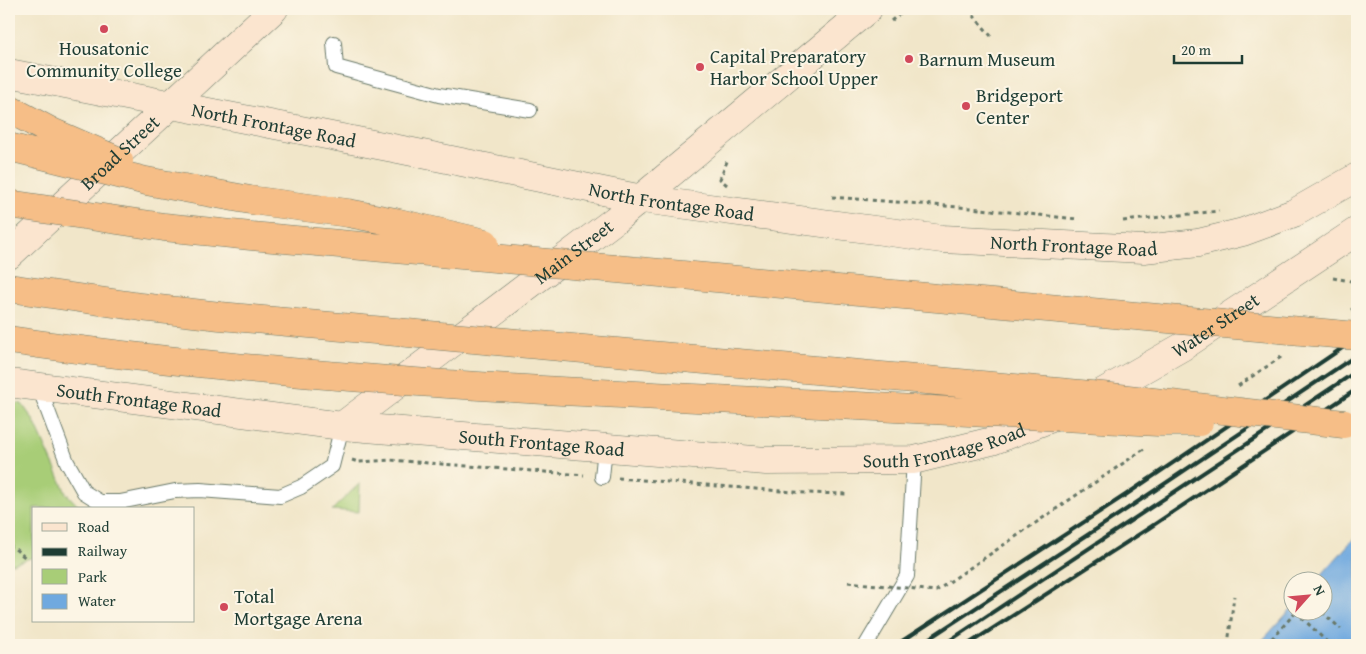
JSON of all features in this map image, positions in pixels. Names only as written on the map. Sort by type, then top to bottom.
[{"type":"highway","points":[[9,109],[52,132],[111,158],[164,176],[250,200]]},
{"type":"highway","points":[[9,147],[146,181],[250,200],[348,213],[395,222],[579,266]]},
{"type":"highway","points":[[9,204],[164,227],[579,266],[1353,323]]},
{"type":"highway","points":[[9,288],[170,310],[1102,396],[1344,424],[1158,422],[377,380],[258,369],[9,340]]},
{"type":"main road","name":"Broad Street","points":[[9,255],[274,9]]},
{"type":"main road","name":"Main Street","points":[[342,426],[642,199],[879,15]]},
{"type":"main road","name":"North Frontage Road","points":[[9,73],[642,199],[942,239],[1144,249],[1198,244],[1243,232],[1294,213],[1357,177]]},
{"type":"main road","name":"Water Street","points":[[1070,411],[1182,347],[1357,231]]},
{"type":"main road","name":"South Frontage Road","points":[[9,383],[342,426],[766,461],[914,460],[992,441],[1070,411]]},
{"type":"lane","points":[[334,43],[336,67],[439,95],[530,110]]},
{"type":"lane","points":[[39,387],[67,462],[84,492],[100,502],[120,502],[175,491],[200,490],[280,496],[301,487],[332,466],[342,426]]},
{"type":"lane","points":[[602,477],[605,448]]},
{"type":"lane","points":[[866,645],[907,576],[914,460]]},
{"type":"path","points":[[879,15],[905,9]]},
{"type":"path","points":[[968,9],[991,36]]},
{"type":"path","points":[[728,157],[720,179],[732,189]]},
{"type":"path","points":[[827,197],[971,208],[1085,220]]},
{"type":"path","points":[[1114,222],[1224,210]]},
{"type":"path","points":[[1331,278],[1351,281],[1357,277]]},
{"type":"path","points":[[1353,323],[1357,306]]},
{"type":"path","points":[[1237,387],[1285,354]]},
{"type":"path","points":[[848,582],[936,592],[1148,447]]},
{"type":"path","points":[[352,460],[358,462],[390,460],[806,494],[847,494]]},
{"type":"path","points":[[9,544],[27,559]]},
{"type":"path","points":[[1228,645],[1234,596]]},
{"type":"path","points":[[1266,645],[1287,622]]},
{"type":"path","points":[[1307,622],[1328,642]]},
{"type":"path","points":[[1333,622],[1341,629]]},
{"type":"path","points":[[1273,637],[1282,645]]},
{"type":"green space","points":[[9,402],[22,404],[34,421],[66,493],[79,507],[32,507],[32,558],[9,565]]},
{"type":"green space","points":[[360,483],[359,512],[332,510]]},
{"type":"water","points":[[1357,535],[1357,645],[1258,645],[1284,617],[1284,622],[1334,622],[1334,572],[1324,572]]},
{"type":"railway","points":[[896,645],[1127,494],[1357,338]]},
{"type":"railway","points":[[919,645],[1357,355]]},
{"type":"railway","points":[[943,645],[1357,371]]},
{"type":"railway","points":[[967,645],[1149,528],[1357,389]]},
{"type":"place","name":"Housatonic Community College","points":[[104,29]]},
{"type":"place","name":"Barnum Museum","points":[[909,59]]},
{"type":"place","name":"Capital Preparatory Harbor School Upper","points":[[700,67]]},
{"type":"place","name":"Bridgeport Center","points":[[966,106]]},
{"type":"place","name":"Total Mortgage Arena","points":[[224,607]]}]
